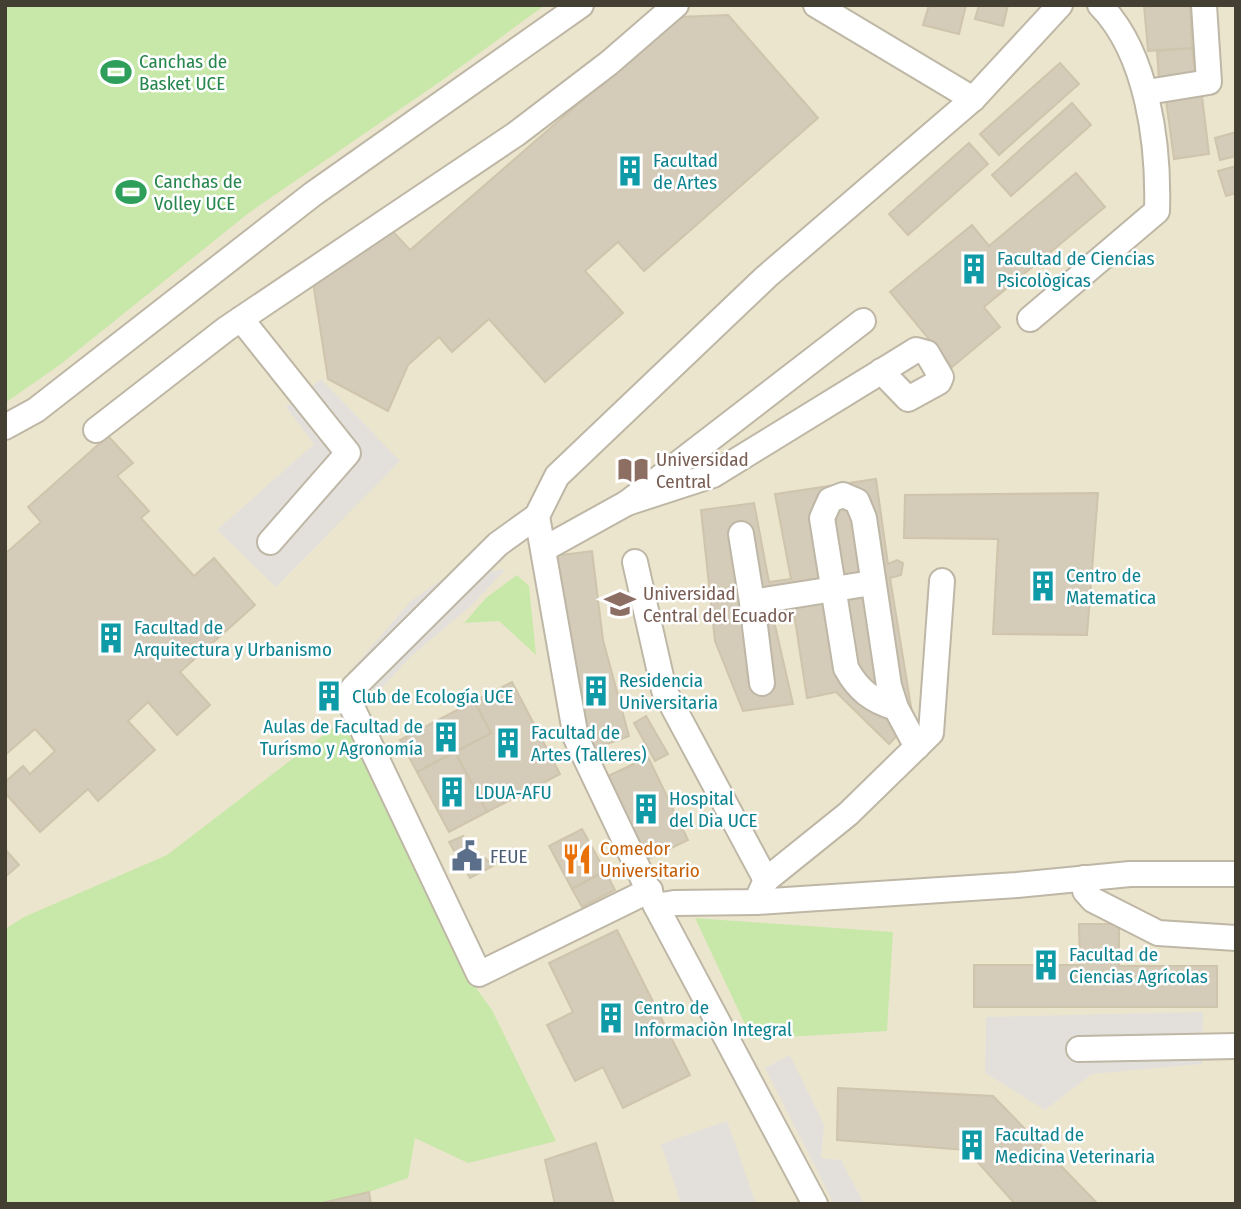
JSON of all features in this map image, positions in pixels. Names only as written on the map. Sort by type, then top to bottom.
[{"type":"lane","points":[[5,427],[36,410],[313,194],[581,5]]},
{"type":"lane","points":[[96,430],[241,319],[516,134],[609,63],[676,5]]},
{"type":"lane","points":[[816,5],[973,99]]},
{"type":"lane","points":[[1060,5],[973,99],[766,277],[557,476],[537,516],[498,544],[362,680],[351,694],[351,705],[479,974],[653,898],[674,902],[761,891],[1130,874],[1236,873]]},
{"type":"lane","points":[[1030,319],[1157,211],[1158,170],[1147,92],[1114,19],[1101,5]]},
{"type":"lane","points":[[1147,92],[1209,82],[1204,5]]},
{"type":"lane","points":[[241,319],[348,453],[270,542]]},
{"type":"lane","points":[[544,549],[627,503],[863,321]]},
{"type":"lane","points":[[627,503],[713,475],[881,371]]},
{"type":"lane","points":[[896,708],[877,702],[855,685],[846,668],[822,518],[830,500],[843,495],[857,501],[864,518],[889,686],[896,708],[917,747]]},
{"type":"lane","points":[[537,516],[576,738],[653,898],[815,1204]]},
{"type":"lane","points":[[741,534],[762,683]]},
{"type":"lane","points":[[635,562],[664,690],[761,891]]},
{"type":"lane","points":[[761,891],[848,814],[931,733],[942,581]]},
{"type":"lane","points":[[752,601],[872,583]]},
{"type":"lane","points":[[1084,878],[1085,891],[1093,900],[1158,933],[1236,938]]},
{"type":"lane","points":[[1079,1049],[1236,1046]]},
{"type":"shaded area","name":"Universidad Central del Ecuador","points":[[5,5],[1236,5],[1236,1204],[5,1204]]},
{"type":"shaded area","points":[[321,379],[400,461],[276,587],[217,530],[314,444],[286,407]]},
{"type":"shaded area","points":[[506,569],[471,606],[411,656],[378,692],[348,674],[410,602],[444,578]]},
{"type":"shaded area","points":[[1203,1012],[1202,1064],[1092,1074],[1045,1110],[985,1073],[986,1017]]},
{"type":"shaded area","points":[[790,1055],[824,1125],[821,1158],[841,1160],[864,1204],[834,1204],[765,1068]]},
{"type":"shaded area","points":[[727,1121],[756,1204],[681,1204],[661,1144]]},
{"type":"green space","points":[[5,5],[545,5],[444,79],[250,212],[61,364],[5,403]]},
{"type":"green space","points":[[517,575],[529,586],[536,655],[499,621],[464,623],[487,597]]},
{"type":"green space","points":[[343,720],[461,967],[492,1010],[556,1141],[468,1163],[415,1138],[408,1178],[369,1192],[318,1204],[5,1204],[5,929],[24,917],[167,855]]},
{"type":"green space","points":[[695,918],[893,932],[887,1031],[752,1039]]},
{"type":"building","points":[[929,5],[966,5],[959,34],[923,25]]},
{"type":"building","points":[[979,5],[1008,5],[1003,26],[975,19]]},
{"type":"building","points":[[1144,5],[1190,5],[1192,48],[1148,51]]},
{"type":"building","name":"Facultad de Artes","points":[[728,15],[818,118],[644,271],[618,242],[585,271],[623,313],[545,382],[489,319],[452,352],[439,337],[408,365],[388,411],[328,379],[313,282],[386,224],[410,250],[678,17]]},
{"type":"building","points":[[1192,48],[1196,77],[1159,80],[1157,51]]},
{"type":"building","points":[[1060,63],[1079,84],[999,155],[980,134]]},
{"type":"building","points":[[1201,88],[1209,154],[1174,159],[1165,93]]},
{"type":"building","points":[[1072,103],[1091,125],[1011,196],[992,175]]},
{"type":"building","points":[[1236,132],[1236,156],[1220,160],[1215,138]]},
{"type":"building","points":[[969,143],[988,164],[908,235],[889,214]]},
{"type":"building","points":[[1236,166],[1236,193],[1226,196],[1218,171]]},
{"type":"building","name":"Facultad de Ciencias Psicològicas","points":[[1076,173],[1105,207],[984,307],[1000,327],[952,367],[890,292],[972,225],[989,246]]},
{"type":"building","name":"Facultad de Arquitectura y Urbanismo","points":[[108,436],[133,463],[117,476],[149,511],[141,518],[194,576],[214,558],[255,605],[180,672],[210,705],[177,735],[148,702],[128,721],[155,750],[98,801],[88,789],[40,832],[5,793],[5,782],[23,766],[30,774],[55,751],[35,729],[5,755],[5,554],[41,522],[28,507]]},
{"type":"building","points":[[876,479],[888,564],[897,560],[903,563],[901,575],[890,578],[913,719],[889,744],[836,692],[807,698],[793,607],[772,612],[793,704],[743,711],[715,641],[701,510],[754,503],[769,582],[791,579],[775,494]]},
{"type":"building","name":"Centro de Matematica","points":[[1098,493],[1087,635],[993,634],[998,539],[904,538],[905,495]]},
{"type":"building","name":"Residencia Universitaria","points":[[592,551],[603,640],[629,736],[593,749],[564,646],[552,556]]},
{"type":"building","name":"Facultad de Artes (Talleres)","points":[[512,682],[560,774],[487,812],[455,752],[491,733],[474,701]]},
{"type":"building","name":"Club de Ecología UCE","points":[[330,684],[340,699],[328,707],[318,693]]},
{"type":"building","name":"Aulas de Facultad de Turísmo y Agronomía","points":[[474,701],[491,733],[417,772],[400,740]]},
{"type":"building","points":[[646,716],[668,754],[655,761],[634,723]]},
{"type":"building","name":"LDUA-AFU","points":[[455,752],[487,812],[449,832],[417,772]]},
{"type":"building","name":"Hospital del Dia UCE","points":[[648,757],[688,840],[644,861],[604,778]]},
{"type":"building","name":"Comedor Universitario","points":[[582,829],[605,871],[572,889],[549,846]]},
{"type":"building","name":"FEUE","points":[[463,836],[470,852],[484,857],[493,866],[470,878],[449,842]]},
{"type":"building","points":[[5,849],[19,865],[5,877]]},
{"type":"building","points":[[605,871],[615,890],[582,907],[572,889]]},
{"type":"building","name":"Facultad de Ciencias Agrícolas","points":[[1079,924],[1119,924],[1119,966],[1217,966],[1217,1007],[974,1007],[974,965],[1080,965]]},
{"type":"building","name":"Centro de Informaciòn Integral","points":[[617,930],[690,1075],[623,1108],[603,1067],[575,1081],[547,1025],[573,1012],[549,963]]},
{"type":"building","name":"Facultad de Medicina Veterinaria","points":[[838,1088],[993,1096],[1098,1204],[1015,1204],[967,1150],[837,1140]]},
{"type":"building","points":[[596,1143],[614,1204],[555,1204],[545,1160]]},
{"type":"building","points":[[369,1192],[371,1204],[318,1204]]},
{"type":"place","name":"Canchas de Basket UCE","points":[[116,72]]},
{"type":"place","name":"Facultad de Artes","points":[[630,171]]},
{"type":"place","name":"Canchas de Volley UCE","points":[[131,192]]},
{"type":"place","name":"Facultad de Ciencias Psicològicas","points":[[974,269]]},
{"type":"place","name":"Universidad Central","points":[[633,470]]},
{"type":"place","name":"Centro de Matematica","points":[[1043,586]]},
{"type":"place","name":"Universidad Central del Ecuador","points":[[620,604]]},
{"type":"place","name":"Facultad de Arquitectura y Urbanismo","points":[[111,638]]},
{"type":"place","name":"Residencia Universitaria","points":[[596,691]]},
{"type":"place","name":"Club de Ecología UCE","points":[[329,696]]},
{"type":"place","name":"Aulas de Facultad de Turísmo y Agronomía","points":[[446,737]]},
{"type":"place","name":"Facultad de Artes (Talleres)","points":[[508,743]]},
{"type":"place","name":"LDUA-AFU","points":[[452,792]]},
{"type":"place","name":"Hospital del Dia UCE","points":[[646,809]]},
{"type":"place","name":"FEUE","points":[[467,856]]},
{"type":"place","name":"Comedor Universitario","points":[[577,859]]},
{"type":"place","name":"Facultad de Ciencias Agrícolas","points":[[1046,965]]},
{"type":"place","name":"Centro de Informaciòn Integral","points":[[611,1018]]},
{"type":"place","name":"Facultad de Medicina Veterinaria","points":[[972,1145]]}]
